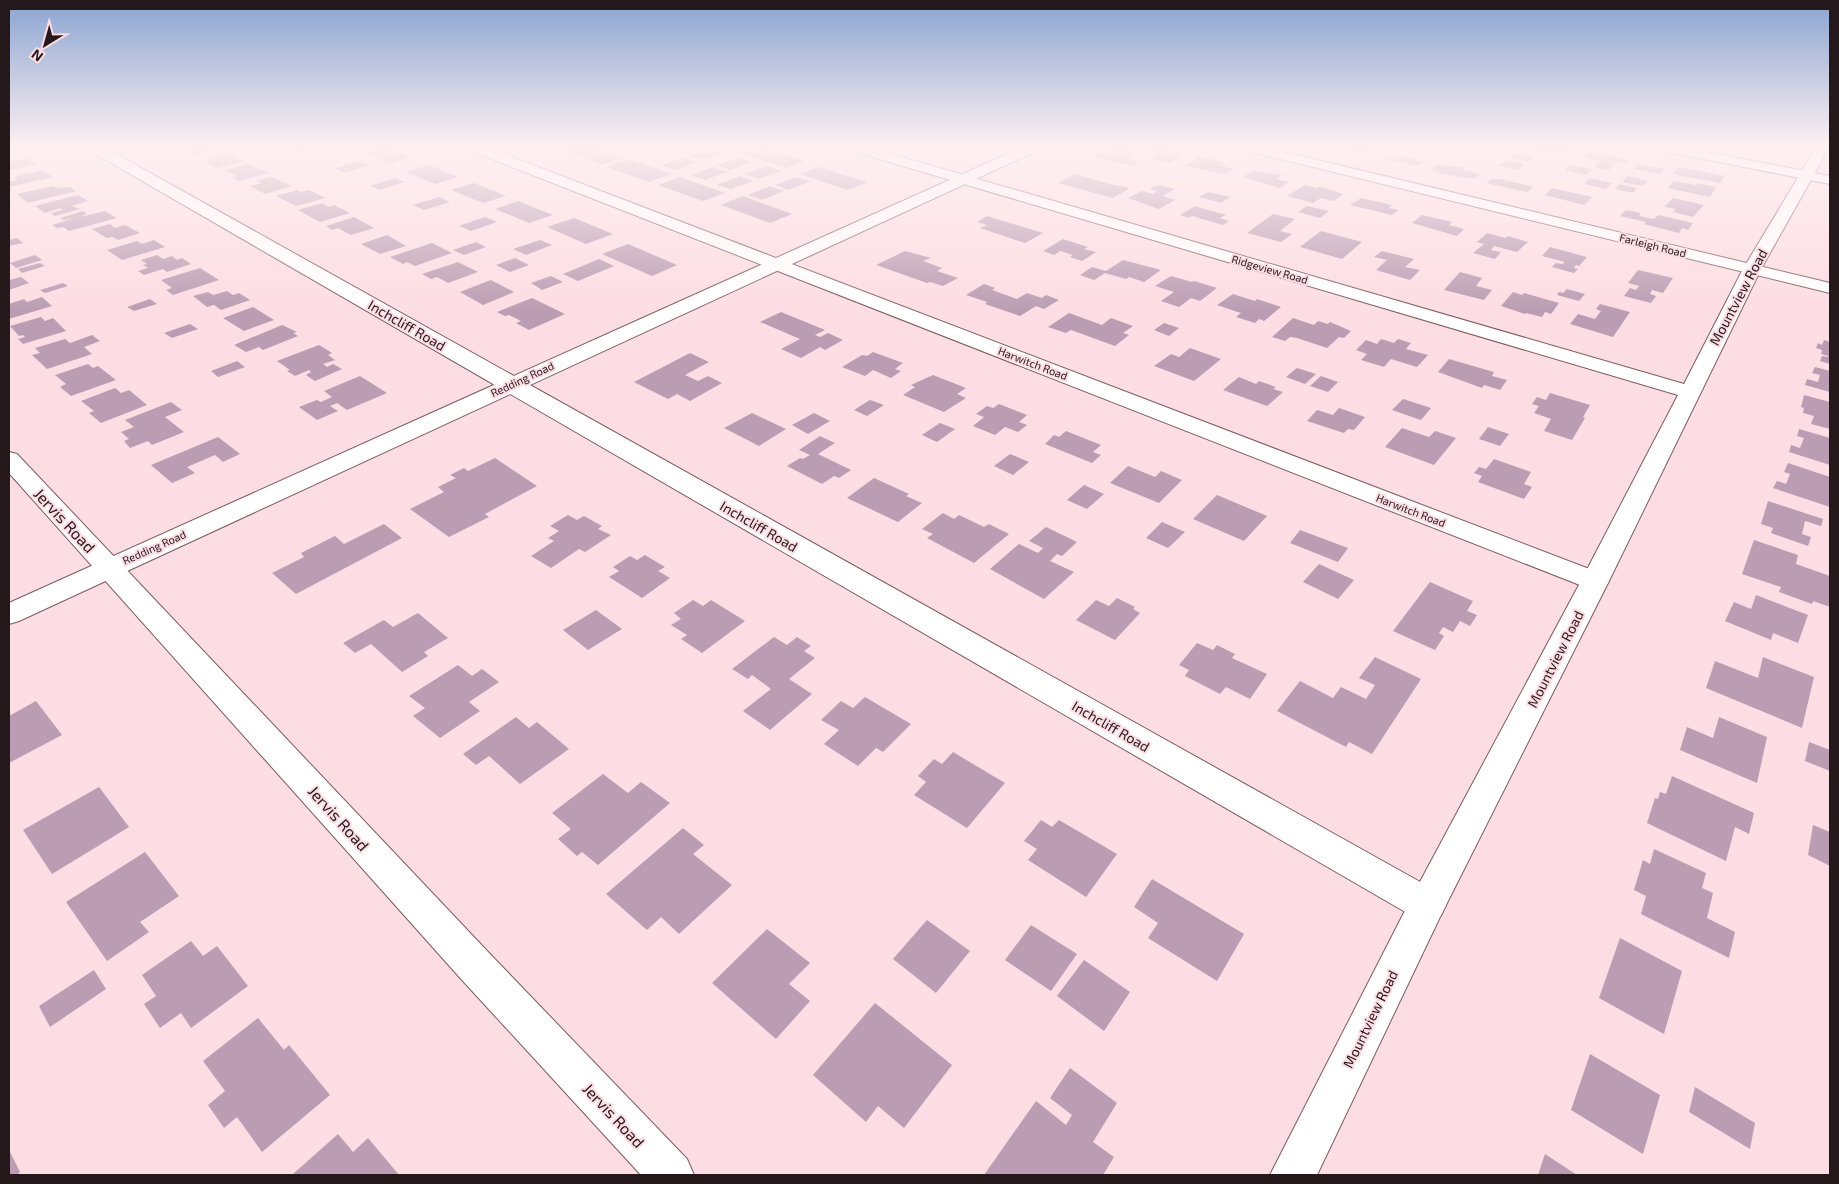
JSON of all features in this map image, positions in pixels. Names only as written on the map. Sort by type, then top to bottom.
[{"type":"street","name":"Inchcliff Road","points":[[189,201],[1427,905]]},
{"type":"street","name":"Harwitch Road","points":[[615,201],[1595,582]]},
{"type":"street","name":"Redding Road","points":[[9,614],[912,201]]},
{"type":"street","name":"Ridgeview Road","points":[[1038,201],[1689,392]]},
{"type":"street","name":"Farleigh Road","points":[[1471,201],[1830,288]]},
{"type":"street","name":"Mountview Road","points":[[1293,1175],[1427,905],[1595,582],[1752,269],[1802,201]]},
{"type":"street","name":"Jervis Road","points":[[9,459],[670,1175]]},
{"type":"building","points":[[54,201],[87,201],[71,206],[80,209],[55,216],[51,213],[62,210],[61,208],[45,213],[35,206]]},
{"type":"building","points":[[287,201],[313,201],[296,206]]},
{"type":"building","points":[[425,201],[450,202],[424,210],[413,205]]},
{"type":"building","points":[[519,201],[553,215],[529,223],[495,209]]},
{"type":"building","points":[[730,201],[757,201],[792,214],[770,223],[721,205]]},
{"type":"building","points":[[1137,201],[1173,201],[1159,209]]},
{"type":"building","points":[[1356,201],[1375,201],[1392,205],[1389,208],[1399,210],[1392,215],[1350,205]]},
{"type":"building","points":[[1569,201],[1588,201],[1584,205]]},
{"type":"building","points":[[1670,201],[1687,201],[1704,205],[1693,217],[1673,212],[1676,209],[1664,207]]},
{"type":"building","points":[[322,203],[329,207],[334,205],[350,213],[320,222],[298,210]]},
{"type":"building","points":[[1195,206],[1226,215],[1220,218],[1229,221],[1223,225],[1192,216],[1189,218],[1180,215]]},
{"type":"building","points":[[1307,206],[1329,211],[1320,218],[1298,212]]},
{"type":"building","points":[[1626,210],[1641,213],[1639,216],[1654,219],[1658,215],[1693,223],[1688,230],[1682,228],[1679,233],[1620,216]]},
{"type":"building","points":[[83,211],[87,214],[83,215],[85,216],[105,211],[117,218],[69,231],[63,227],[57,228],[52,225],[75,218],[64,220],[60,218]]},
{"type":"building","points":[[1273,214],[1295,219],[1280,231],[1292,234],[1281,242],[1247,233]]},
{"type":"building","points":[[1422,215],[1452,222],[1449,225],[1464,229],[1457,236],[1412,223]]},
{"type":"building","points":[[987,216],[1043,233],[1025,243],[980,228],[987,225],[977,222]]},
{"type":"building","points":[[354,217],[374,228],[351,235],[338,228],[332,230],[326,226]]},
{"type":"building","points":[[485,217],[497,222],[471,231],[459,226]]},
{"type":"building","points":[[574,218],[613,234],[586,244],[547,227]]},
{"type":"building","points":[[110,224],[115,228],[125,225],[140,233],[118,240],[113,237],[107,238],[92,229]]},
{"type":"building","points":[[1321,231],[1362,242],[1342,259],[1300,247]]},
{"type":"building","points":[[1487,233],[1506,238],[1508,236],[1528,242],[1517,252],[1494,246],[1491,250],[1501,252],[1495,259],[1473,253],[1484,244],[1477,242]]},
{"type":"building","points":[[387,235],[406,246],[380,254],[361,244]]},
{"type":"building","points":[[17,238],[23,243],[9,246],[9,240]]},
{"type":"building","points":[[1063,239],[1088,247],[1084,249],[1096,252],[1082,261],[1070,257],[1073,255],[1060,251],[1054,255],[1043,251]]},
{"type":"building","points":[[154,240],[165,247],[122,260],[107,250],[137,241],[142,244]]},
{"type":"building","points":[[540,240],[552,245],[526,255],[513,249]]},
{"type":"building","points":[[476,242],[486,247],[464,255],[453,250]]},
{"type":"building","points":[[432,243],[452,253],[415,266],[407,262],[403,264],[390,257]]},
{"type":"building","points":[[628,244],[677,265],[652,276],[602,254]]},
{"type":"building","points":[[1550,247],[1587,257],[1579,266],[1576,265],[1574,268],[1578,269],[1574,273],[1552,267],[1556,263],[1562,264],[1565,262],[1542,256]]},
{"type":"building","points":[[905,251],[931,258],[923,261],[942,268],[937,271],[958,278],[943,286],[930,282],[927,283],[876,265]]},
{"type":"building","points":[[1382,251],[1414,259],[1405,267],[1420,270],[1410,280],[1376,270],[1387,260],[1374,257]]},
{"type":"building","points":[[35,255],[42,260],[16,268],[10,263]]},
{"type":"building","points":[[157,255],[163,259],[172,256],[177,260],[182,258],[191,264],[167,272],[163,269],[144,275],[138,271],[148,268],[143,265],[147,264],[141,260]]},
{"type":"building","points":[[515,258],[529,265],[510,272],[496,265]]},
{"type":"building","points":[[599,259],[614,266],[578,281],[563,274]]},
{"type":"building","points":[[1123,260],[1161,270],[1144,282],[1105,273],[1094,280],[1080,275],[1092,267],[1106,271]]},
{"type":"building","points":[[458,262],[478,272],[448,283],[437,277],[431,279],[422,274]]},
{"type":"building","points":[[40,263],[45,266],[22,273],[18,269]]},
{"type":"building","points":[[200,268],[219,280],[173,295],[166,290],[172,288],[161,280]]},
{"type":"building","points":[[1638,270],[1673,278],[1663,293],[1652,290],[1650,294],[1656,296],[1651,303],[1624,296],[1630,288],[1636,290],[1639,286],[1628,283]]},
{"type":"building","points":[[1460,272],[1482,278],[1476,286],[1492,290],[1484,300],[1444,290]]},
{"type":"building","points":[[551,276],[563,282],[542,290],[531,283]]},
{"type":"building","points":[[1171,276],[1217,288],[1200,301],[1191,298],[1179,307],[1161,301],[1174,292],[1155,286]]},
{"type":"building","points":[[21,277],[29,283],[9,290],[9,280]]},
{"type":"building","points":[[491,280],[514,292],[483,305],[460,292]]},
{"type":"building","points":[[63,283],[68,286],[45,293],[40,290]]},
{"type":"building","points":[[984,284],[995,288],[992,290],[1017,299],[1027,293],[1042,298],[1046,295],[1059,300],[1044,309],[1036,306],[1020,316],[985,304],[987,302],[966,295]]},
{"type":"building","points":[[1567,289],[1585,294],[1579,301],[1557,295],[1559,292],[1563,293]]},
{"type":"building","points":[[227,291],[233,295],[239,293],[250,300],[221,310],[214,305],[207,307],[193,296],[208,292],[213,295]]},
{"type":"building","points":[[1513,292],[1522,295],[1524,293],[1559,303],[1551,314],[1545,312],[1542,317],[1525,314],[1501,306]]},
{"type":"building","points":[[1233,294],[1281,307],[1264,321],[1259,319],[1255,323],[1236,317],[1241,313],[1217,305]]},
{"type":"building","points":[[42,297],[52,306],[9,319],[9,304],[24,299],[27,302]]},
{"type":"building","points":[[532,298],[565,314],[529,330],[516,323],[521,321],[497,312]]},
{"type":"building","points":[[150,299],[157,304],[134,311],[127,307]]},
{"type":"building","points":[[1600,304],[1630,312],[1613,337],[1570,324],[1578,314],[1595,319],[1601,311],[1596,309]]},
{"type":"building","points":[[253,307],[274,320],[244,331],[223,318]]},
{"type":"building","points":[[781,312],[825,330],[815,335],[820,337],[828,333],[843,340],[825,350],[820,347],[801,358],[781,349],[800,339],[760,322]]},
{"type":"building","points":[[1069,313],[1102,325],[1111,318],[1133,326],[1123,333],[1129,335],[1115,346],[1071,330],[1066,333],[1048,327]]},
{"type":"building","points":[[41,317],[45,321],[53,318],[66,331],[23,344],[18,339],[25,337],[23,335],[19,336],[10,326]]},
{"type":"building","points":[[1293,318],[1314,325],[1318,321],[1328,324],[1330,322],[1351,331],[1344,338],[1339,337],[1327,348],[1297,338],[1290,337],[1285,341],[1272,337]]},
{"type":"building","points":[[1164,323],[1179,328],[1169,336],[1154,330]]},
{"type":"building","points":[[190,324],[198,329],[172,338],[164,333]]},
{"type":"building","points":[[282,325],[297,332],[293,333],[298,336],[263,350],[259,347],[246,352],[234,345]]},
{"type":"building","points":[[92,335],[100,341],[84,347],[92,354],[47,369],[32,355],[40,353],[35,348],[65,339],[70,343]]},
{"type":"building","points":[[1381,339],[1394,343],[1398,339],[1411,343],[1406,349],[1428,355],[1417,367],[1391,359],[1384,367],[1361,360],[1367,354],[1356,350],[1366,340],[1377,344]]},
{"type":"building","points":[[1824,340],[1830,342],[1830,364],[1820,361],[1822,356],[1828,356],[1821,354],[1822,350],[1816,348],[1818,343],[1822,345]]},
{"type":"building","points":[[319,345],[332,353],[328,355],[335,360],[323,364],[327,367],[333,364],[342,369],[315,381],[306,375],[311,372],[309,370],[295,376],[277,361]]},
{"type":"building","points":[[1190,348],[1221,359],[1194,381],[1154,366],[1171,354],[1179,357]]},
{"type":"building","points":[[873,352],[903,363],[895,369],[901,371],[891,378],[873,370],[865,376],[842,367],[862,355],[867,356]]},
{"type":"building","points":[[690,353],[709,362],[685,375],[698,381],[708,376],[722,383],[690,401],[677,394],[668,399],[634,382]]},
{"type":"building","points":[[1449,359],[1494,372],[1492,376],[1507,380],[1500,390],[1484,385],[1482,388],[1438,372]]},
{"type":"building","points":[[237,361],[245,367],[218,377],[211,371]]},
{"type":"building","points":[[88,364],[93,368],[98,366],[116,380],[71,396],[60,387],[66,384],[55,375]]},
{"type":"building","points":[[1815,367],[1830,371],[1830,392],[1805,385],[1807,379],[1818,382],[1820,375],[1812,373]]},
{"type":"building","points":[[1297,368],[1316,374],[1305,384],[1286,377]]},
{"type":"building","points":[[933,375],[966,388],[957,394],[966,398],[944,412],[903,395],[915,387],[911,385]]},
{"type":"building","points":[[360,376],[387,393],[347,410],[337,403],[330,406],[338,411],[317,420],[299,407],[317,400],[321,402],[332,397],[324,391]]},
{"type":"building","points":[[1321,376],[1338,382],[1328,392],[1310,386]]},
{"type":"building","points":[[1239,377],[1256,384],[1259,381],[1276,387],[1273,389],[1283,392],[1267,406],[1223,390]]},
{"type":"building","points":[[115,388],[121,393],[129,390],[147,405],[101,423],[89,413],[94,411],[81,401]]},
{"type":"building","points":[[1550,393],[1590,405],[1572,440],[1544,431],[1551,419],[1534,413],[1539,406],[1532,404],[1537,397],[1546,400]]},
{"type":"building","points":[[1804,395],[1830,402],[1830,429],[1811,424],[1814,416],[1803,413],[1804,408],[1801,407]]},
{"type":"building","points":[[1403,399],[1431,408],[1421,420],[1392,410]]},
{"type":"building","points":[[870,400],[884,405],[867,416],[854,410]]},
{"type":"building","points":[[171,402],[182,410],[165,417],[184,432],[152,445],[148,441],[130,448],[124,441],[129,439],[121,432],[134,427],[125,420]]},
{"type":"building","points":[[999,404],[1027,415],[1019,422],[1027,425],[1018,432],[1005,427],[995,435],[973,426],[984,417],[976,414],[987,406],[993,408]]},
{"type":"building","points":[[1339,408],[1365,417],[1354,430],[1348,429],[1344,433],[1307,421],[1317,410],[1333,415]]},
{"type":"building","points":[[752,413],[786,429],[759,446],[724,428]]},
{"type":"building","points":[[814,413],[830,421],[808,434],[792,425]]},
{"type":"building","points":[[940,423],[955,429],[937,442],[922,435]]},
{"type":"building","points":[[1488,427],[1509,434],[1500,446],[1479,439]]},
{"type":"building","points":[[1402,428],[1429,437],[1435,431],[1456,438],[1434,465],[1385,447]]},
{"type":"building","points":[[1799,429],[1830,438],[1830,465],[1789,452],[1791,445],[1800,448],[1804,438],[1797,436]]},
{"type":"building","points":[[1066,431],[1101,445],[1093,452],[1101,455],[1092,463],[1045,444],[1054,435],[1059,437]]},
{"type":"building","points":[[820,436],[835,443],[818,454],[851,470],[839,478],[834,476],[822,484],[787,466],[800,458],[803,459],[810,455],[799,450]]},
{"type":"building","points":[[218,437],[240,454],[223,462],[215,455],[187,467],[195,473],[172,483],[151,465]]},
{"type":"building","points":[[1010,454],[1029,462],[1013,475],[994,466]]},
{"type":"building","points":[[495,458],[537,486],[485,514],[489,517],[449,537],[410,509],[444,492],[438,487],[456,478],[450,475],[464,468],[468,471]]},
{"type":"building","points":[[1494,459],[1531,472],[1524,484],[1532,487],[1524,499],[1478,482],[1482,476],[1474,473],[1479,467],[1486,469]]},
{"type":"building","points":[[1788,463],[1830,477],[1830,507],[1773,488],[1777,481],[1786,484],[1790,474],[1784,472]]},
{"type":"building","points":[[1128,466],[1155,477],[1161,471],[1182,480],[1159,503],[1110,483]]},
{"type":"building","points":[[874,478],[909,494],[906,496],[922,503],[898,522],[847,498]]},
{"type":"building","points":[[1084,485],[1104,494],[1087,509],[1067,500]]},
{"type":"building","points":[[1217,495],[1267,516],[1244,541],[1193,519]]},
{"type":"building","points":[[1768,501],[1823,519],[1821,526],[1805,521],[1802,534],[1811,537],[1808,546],[1771,533],[1773,528],[1761,524]]},
{"type":"building","points":[[943,513],[954,519],[959,515],[984,527],[989,524],[1009,534],[974,563],[927,538],[933,534],[922,529]]},
{"type":"building","points":[[568,515],[577,520],[584,516],[602,526],[598,529],[611,535],[585,552],[579,549],[551,568],[531,556],[554,541],[548,538],[559,531],[550,526]]},
{"type":"building","points":[[1162,522],[1185,532],[1168,548],[1146,538]]},
{"type":"building","points":[[384,524],[402,538],[296,594],[272,573],[304,557],[301,553],[335,536],[344,544]]},
{"type":"building","points":[[1046,527],[1077,542],[1062,556],[1057,554],[1050,561],[1074,572],[1044,599],[990,569],[1019,544],[1038,553],[1043,548],[1029,541]]},
{"type":"building","points":[[1300,530],[1348,548],[1338,562],[1290,543]]},
{"type":"building","points":[[1754,540],[1798,555],[1796,564],[1830,576],[1830,607],[1813,601],[1812,604],[1779,592],[1781,587],[1742,574]]},
{"type":"building","points":[[645,555],[665,567],[658,571],[670,578],[642,598],[609,577],[619,571],[613,567],[630,556],[637,560]]},
{"type":"building","points":[[1319,564],[1354,580],[1338,599],[1303,582]]},
{"type":"building","points":[[1430,582],[1473,601],[1467,611],[1477,615],[1470,626],[1460,621],[1453,632],[1443,627],[1439,633],[1444,636],[1435,650],[1393,631]]},
{"type":"building","points":[[1756,595],[1808,615],[1798,643],[1773,633],[1771,640],[1725,621],[1734,602],[1751,609]]},
{"type":"building","points":[[1117,598],[1135,607],[1133,609],[1140,613],[1115,640],[1076,620],[1096,600],[1109,606]]},
{"type":"building","points":[[693,600],[703,606],[711,600],[745,621],[702,653],[681,639],[687,635],[671,625],[681,619],[674,613]]},
{"type":"building","points":[[596,610],[622,629],[588,650],[563,630]]},
{"type":"building","points":[[418,613],[448,638],[424,652],[428,656],[402,672],[371,644],[355,653],[343,643],[384,620],[393,627]]},
{"type":"building","points":[[774,637],[787,645],[797,637],[811,646],[804,651],[815,658],[789,679],[812,694],[770,730],[743,711],[771,689],[752,675],[748,679],[732,669]]},
{"type":"building","points":[[1197,643],[1213,650],[1217,645],[1235,654],[1232,658],[1267,674],[1250,699],[1226,687],[1220,694],[1185,676],[1189,670],[1179,665]]},
{"type":"building","points":[[1375,657],[1421,679],[1372,754],[1349,742],[1346,747],[1277,711],[1300,681],[1333,698],[1341,687],[1366,699],[1375,685],[1359,678]]},
{"type":"building","points":[[1763,657],[1814,677],[1802,728],[1706,688],[1715,661],[1758,678]]},
{"type":"building","points":[[458,665],[472,676],[482,669],[499,682],[469,702],[480,711],[440,738],[413,716],[425,708],[409,696]]},
{"type":"building","points":[[865,697],[911,724],[883,752],[876,748],[858,766],[824,744],[839,730],[821,720],[841,701],[853,708]]},
{"type":"building","points":[[36,701],[62,735],[9,763],[9,716]]},
{"type":"building","points":[[516,717],[529,728],[537,722],[569,749],[520,784],[489,756],[476,765],[463,754]]},
{"type":"building","points":[[1719,717],[1767,737],[1757,783],[1680,750],[1687,727],[1713,738]]},
{"type":"building","points":[[1809,742],[1830,750],[1830,771],[1805,761]]},
{"type":"building","points":[[953,752],[1005,783],[967,828],[914,795],[926,782],[918,776],[934,759],[942,764]]},
{"type":"building","points":[[603,774],[628,793],[641,782],[670,803],[598,865],[582,852],[577,856],[558,839],[571,829],[552,813]]},
{"type":"building","points":[[1672,776],[1754,813],[1749,834],[1735,827],[1726,861],[1647,823],[1655,798],[1658,799],[1660,792],[1666,794]]},
{"type":"building","points":[[99,787],[129,827],[52,874],[23,830]]},
{"type":"building","points":[[1041,820],[1052,827],[1059,820],[1117,854],[1086,897],[1028,860],[1037,849],[1024,841]]},
{"type":"building","points":[[1813,825],[1830,832],[1830,866],[1808,855]]},
{"type":"building","points":[[683,828],[704,845],[693,854],[732,885],[679,934],[661,917],[647,930],[606,894]]},
{"type":"building","points":[[1654,849],[1706,873],[1702,888],[1713,893],[1707,918],[1735,932],[1729,958],[1641,914],[1646,896],[1634,890],[1643,860],[1650,864]]},
{"type":"building","points":[[145,852],[179,896],[140,922],[149,932],[107,961],[66,902]]},
{"type":"building","points":[[1152,879],[1244,934],[1217,981],[1148,938],[1158,923],[1134,907]]},
{"type":"building","points":[[927,920],[970,951],[936,993],[893,959]]},
{"type":"building","points":[[1031,925],[1077,954],[1051,991],[1005,960]]},
{"type":"building","points":[[767,929],[810,963],[789,984],[810,1001],[776,1039],[712,983]]},
{"type":"building","points":[[1620,938],[1682,971],[1664,1034],[1599,998]]},
{"type":"building","points":[[191,941],[203,956],[217,946],[248,986],[191,1028],[181,1013],[160,1028],[144,1004],[156,996],[142,975]]},
{"type":"building","points":[[1084,960],[1130,992],[1104,1031],[1057,996]]},
{"type":"building","points":[[94,970],[106,989],[50,1027],[39,1006]]},
{"type":"building","points":[[875,1003],[952,1065],[904,1128],[878,1106],[866,1122],[813,1075]]},
{"type":"building","points":[[258,1018],[284,1050],[289,1045],[330,1095],[262,1152],[237,1117],[224,1128],[208,1105],[225,1091],[203,1061]]},
{"type":"building","points":[[1590,1054],[1660,1095],[1643,1154],[1571,1110]]},
{"type":"building","points":[[1070,1068],[1117,1103],[1093,1142],[1114,1157],[1103,1175],[984,1175],[1036,1101],[1066,1125],[1072,1115],[1050,1098]]},
{"type":"building","points":[[1695,1087],[1755,1123],[1750,1149],[1689,1112]]},
{"type":"building","points":[[338,1134],[353,1152],[368,1138],[399,1175],[292,1175]]},
{"type":"building","points":[[9,1150],[20,1172],[17,1175],[9,1175]]},
{"type":"building","points":[[1545,1154],[1577,1175],[1538,1175]]}]
